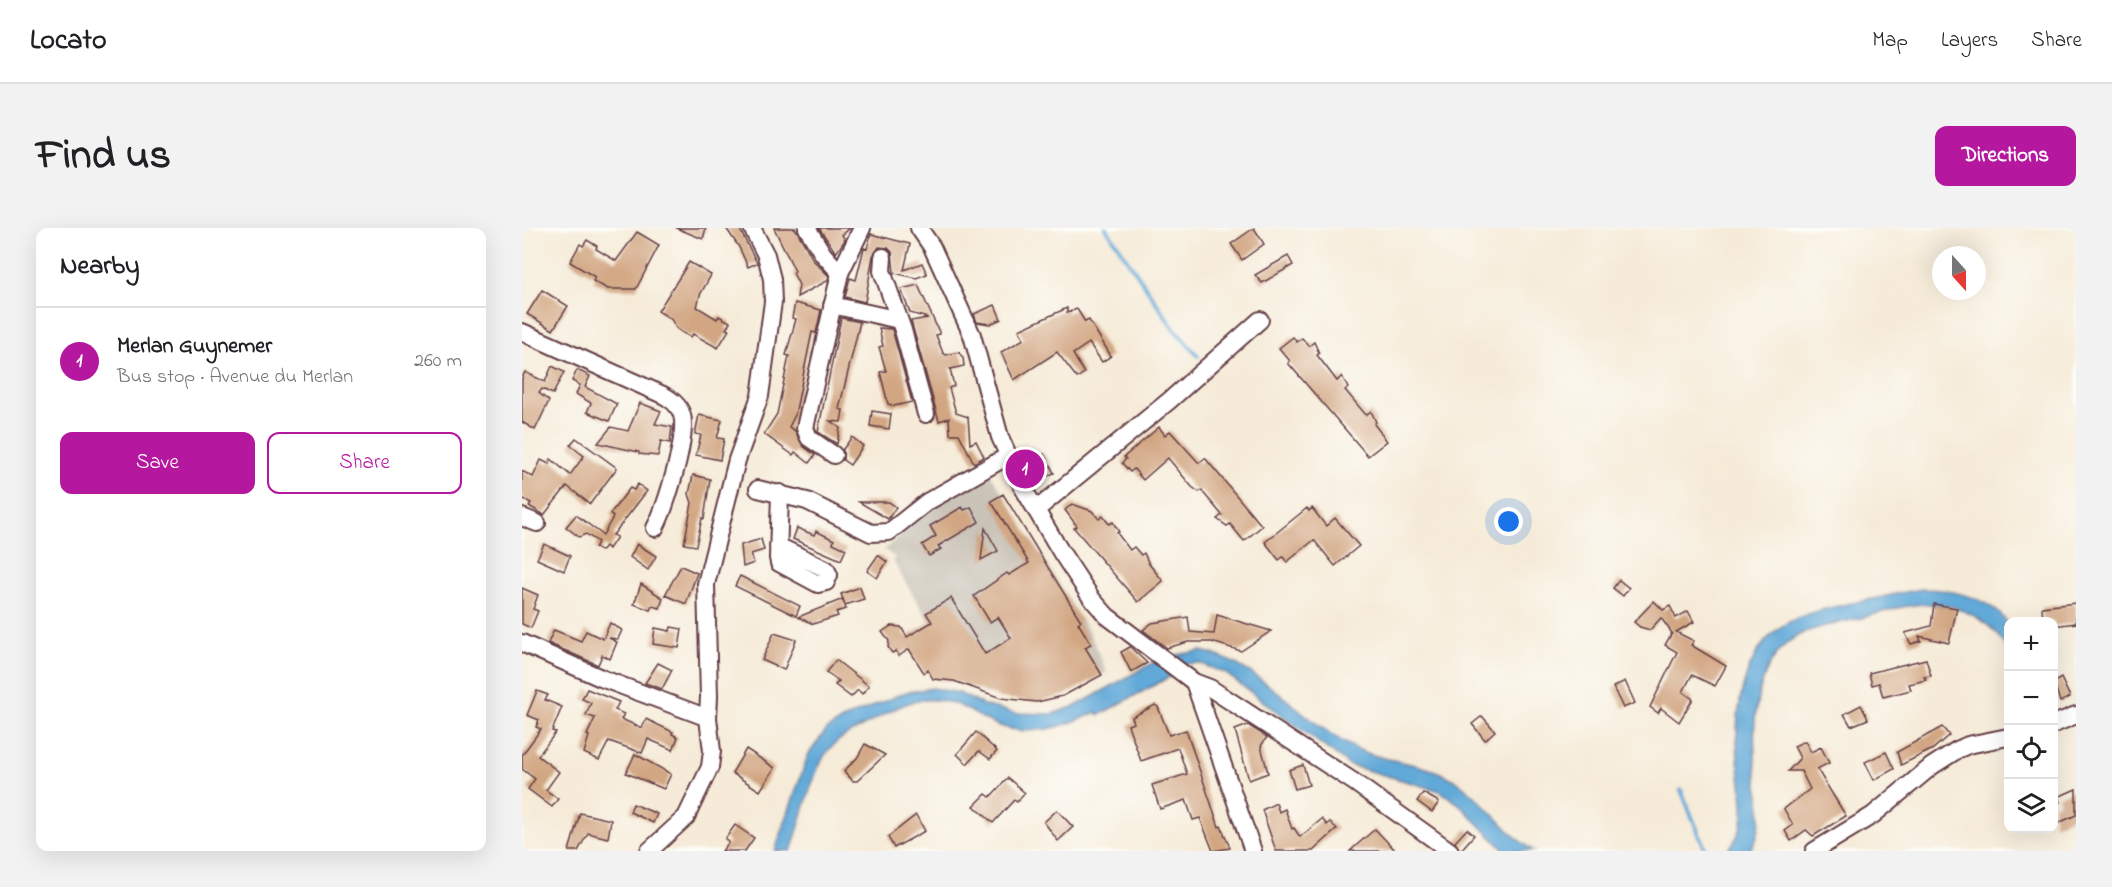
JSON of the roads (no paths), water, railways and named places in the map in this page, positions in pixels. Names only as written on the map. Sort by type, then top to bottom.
[{"type":"street","points":[[649,851],[686,817],[710,767],[712,751],[708,718],[706,584],[751,415],[761,343],[765,277],[753,242],[744,228]]},
{"type":"street","points":[[751,415],[760,396],[773,302],[772,279],[766,255],[752,228]]},
{"type":"street","points":[[807,228],[823,254],[840,273]]},
{"type":"street","points":[[834,455],[809,438],[805,428],[840,273],[862,228]]},
{"type":"street","points":[[919,228],[932,246],[972,335],[995,424],[1008,456],[1036,510],[1092,599],[1111,620],[1189,677],[1210,688],[1354,782],[1450,851]]},
{"type":"street","points":[[883,257],[882,271],[899,320],[926,414]]},
{"type":"street","points":[[832,305],[899,320]]},
{"type":"street","points":[[1036,510],[1170,400],[1260,320]]},
{"type":"street","points":[[522,332],[663,395],[679,407],[684,425],[667,505],[655,528]]},
{"type":"street","points":[[758,489],[817,504],[871,533],[881,535],[898,527],[927,502],[1008,456]]},
{"type":"street","points":[[778,546],[780,493]]},
{"type":"street","points":[[522,644],[601,678],[708,718]]},
{"type":"street","points":[[1189,677],[1252,851]]},
{"type":"street","points":[[2058,722],[2076,716]]},
{"type":"street","points":[[1814,851],[1873,815],[1932,766],[1957,750],[1968,745],[2004,738]]},
{"type":"water","points":[[1922,589],[1957,593],[1981,601],[2001,615],[2004,619],[2004,645],[1994,631],[1975,616],[1952,607],[1919,604],[1818,628],[1799,635],[1783,646],[1763,678],[1755,718],[1755,758],[1760,805],[1758,834],[1749,851],[1727,851],[1734,842],[1742,822],[1737,729],[1743,687],[1750,667],[1759,649],[1772,634],[1789,622],[1807,614]]},
{"type":"water","points":[[1201,651],[1244,668],[1319,726],[1359,750],[1448,776],[1469,791],[1514,835],[1534,851],[1505,851],[1460,805],[1440,791],[1349,765],[1225,673],[1199,663],[1183,664],[1176,655]]},
{"type":"water","points":[[1156,661],[1173,675],[1099,715],[1097,712],[1070,723],[1043,730],[1016,730],[1002,727],[957,705],[938,700],[904,704],[832,746],[823,757],[811,785],[791,851],[775,851],[808,755],[826,730],[847,717],[906,692],[933,688],[959,693],[983,705],[1015,713],[1052,714],[1076,706]]},
{"type":"waterway","points":[[1106,228],[1174,329],[1198,356]]},
{"type":"waterway","points":[[1681,790],[1706,851]]},
{"type":"place","name":"Merlan Guynemer","points":[[1025,469]]}]
